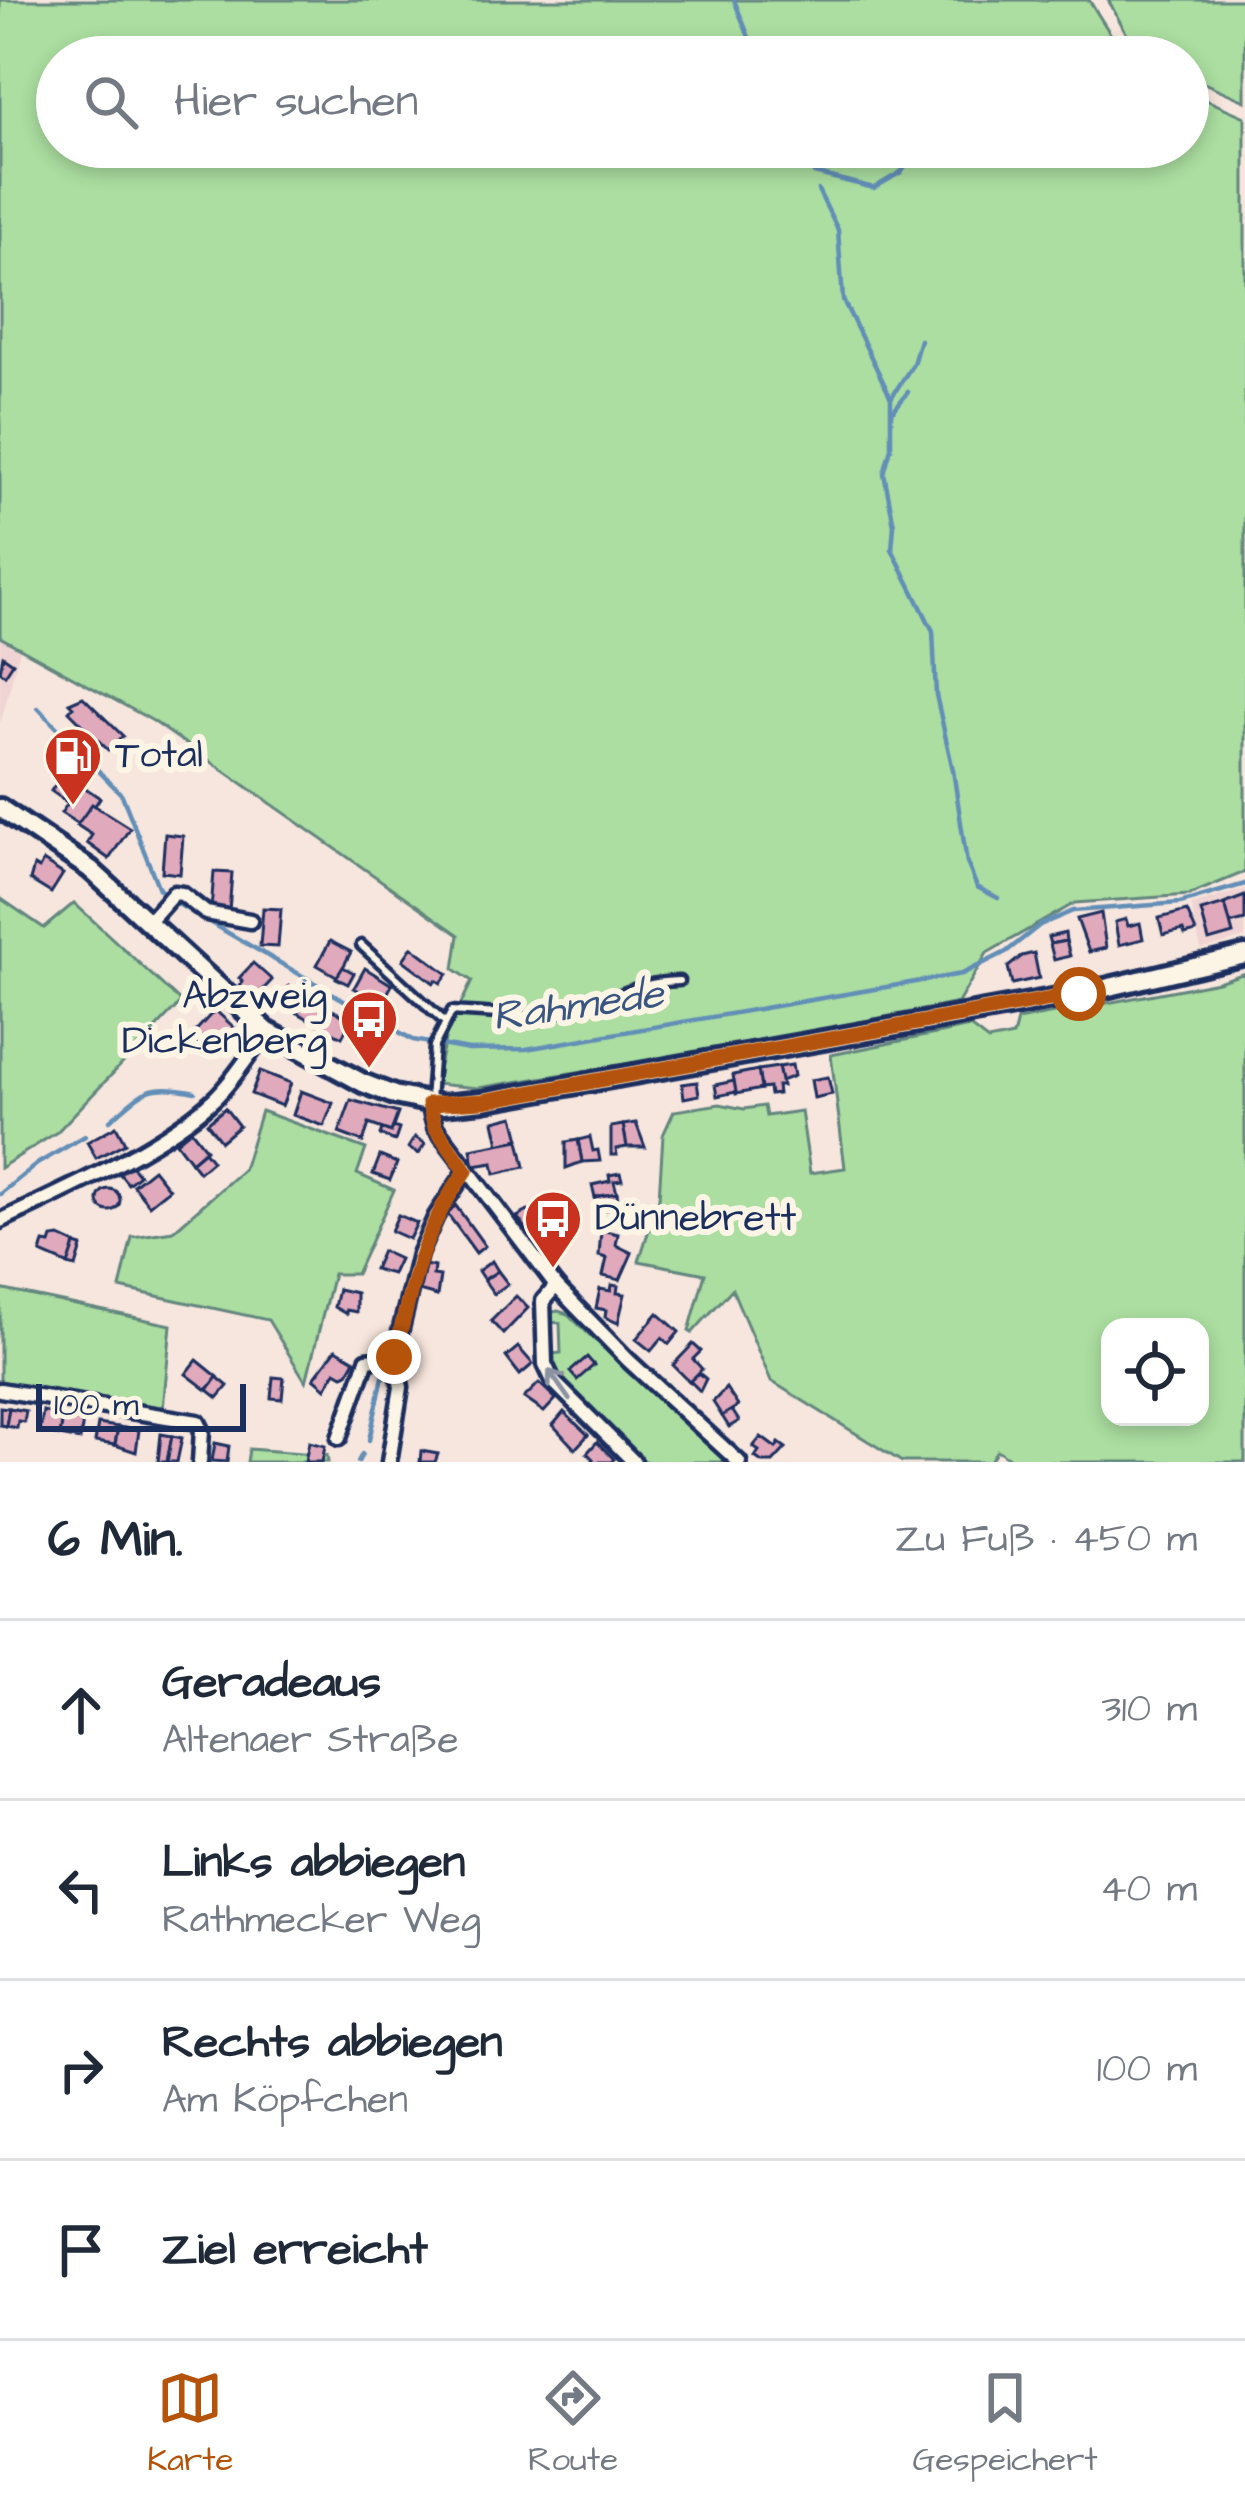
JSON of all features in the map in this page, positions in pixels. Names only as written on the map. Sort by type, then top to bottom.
[{"type":"main road","points":[[0,808],[90,868],[267,1031],[363,1083],[429,1104],[483,1101],[1057,999],[1245,955]]},
{"type":"street","points":[[150,920],[170,897],[182,894],[206,913],[250,921]]},
{"type":"street","points":[[0,1221],[179,1126],[216,1097],[267,1031]]},
{"type":"street","points":[[429,1104],[435,1127],[556,1286],[739,1462]]},
{"type":"street","points":[[389,1462],[401,1387],[394,1357],[419,1254],[436,1216],[466,1171]]},
{"type":"street","points":[[556,1286],[543,1300],[545,1364],[553,1381],[634,1462]]},
{"type":"street","points":[[339,1438],[368,1360],[394,1357]]},
{"type":"street","points":[[0,1390],[198,1423],[202,1430],[200,1462]]},
{"type":"lane","points":[[361,945],[445,1022]]},
{"type":"lane","points":[[429,1104],[434,1046],[452,1011],[533,1017],[589,1006],[647,982],[679,982]]},
{"type":"shaded area","points":[[0,635],[21,646],[0,724]]},
{"type":"shaded area","points":[[1245,889],[1245,938],[1201,950],[1191,905]]},
{"type":"green space","points":[[0,0],[1089,0],[1112,36],[36,36],[36,168],[1209,168],[1209,101],[1245,117],[1245,872],[1189,895],[1075,903],[987,953],[958,1003],[719,1049],[478,1088],[435,1084],[446,1035],[472,981],[454,969],[459,935],[153,721],[0,637]]},
{"type":"green space","points":[[1108,0],[1245,0],[1245,101],[1209,85],[1209,36],[1128,36]]},
{"type":"green space","points":[[0,898],[44,928],[74,903],[181,1002],[57,1132],[0,1168]]},
{"type":"green space","points":[[1245,973],[1245,1462],[1015,1462],[997,1450],[989,1462],[902,1462],[771,1381],[732,1289],[692,1333],[705,1274],[639,1261],[659,1198],[663,1135],[674,1111],[720,1104],[744,1109],[764,1106],[766,1116],[801,1111],[810,1173],[845,1168],[831,1055],[970,1027],[988,1041],[1013,1036],[1017,1020]]},
{"type":"green space","points":[[261,1111],[366,1149],[357,1174],[394,1190],[356,1274],[333,1274],[306,1382],[268,1320],[120,1288],[132,1237],[173,1231],[243,1170]]},
{"type":"green space","points":[[0,1289],[171,1325],[163,1409],[0,1384]]},
{"type":"green space","points":[[558,1311],[568,1314],[728,1462],[646,1462],[605,1426],[576,1398],[555,1368],[551,1354],[561,1353],[560,1323],[548,1322]]},
{"type":"green space","points":[[249,1449],[327,1455],[328,1462],[247,1462]]},
{"type":"building","points":[[3,656],[13,663],[5,675],[0,671]]},
{"type":"building","points":[[83,697],[123,736],[108,750],[69,711],[73,707],[69,703]]},
{"type":"building","points":[[63,774],[80,786],[68,803],[51,791]]},
{"type":"building","points":[[81,785],[100,798],[81,826],[61,813]]},
{"type":"building","points":[[92,804],[130,828],[109,859],[87,843],[92,835],[77,825]]},
{"type":"building","points":[[165,834],[183,836],[180,874],[162,872]]},
{"type":"building","points":[[43,861],[63,874],[51,893],[30,880],[34,866],[39,869]]},
{"type":"building","points":[[214,872],[232,873],[229,911],[211,910]]},
{"type":"building","points":[[1245,896],[1245,920],[1230,924],[1224,904]]},
{"type":"building","points":[[1225,904],[1233,934],[1209,941],[1201,911]]},
{"type":"building","points":[[263,908],[281,909],[278,947],[260,946]]},
{"type":"building","points":[[1187,911],[1196,932],[1163,935],[1159,918]]},
{"type":"building","points":[[1101,913],[1106,948],[1089,952],[1077,919]]},
{"type":"building","points":[[1126,919],[1128,926],[1140,923],[1143,939],[1119,945],[1115,922]]},
{"type":"building","points":[[1065,933],[1066,941],[1050,944],[1048,937]]},
{"type":"building","points":[[330,941],[351,952],[338,977],[317,965]]},
{"type":"building","points":[[1066,941],[1070,956],[1054,960],[1050,944]]},
{"type":"building","points":[[412,947],[448,974],[441,983],[434,983],[403,960]]},
{"type":"building","points":[[1034,953],[1039,978],[1012,984],[1008,967]]},
{"type":"building","points":[[253,963],[272,980],[251,996],[240,986],[239,978]]},
{"type":"building","points":[[343,967],[354,973],[348,984],[336,978]]},
{"type":"building","points":[[365,968],[392,985],[382,1003],[354,988]]},
{"type":"building","points":[[289,986],[351,1020],[342,1037],[279,1003]]},
{"type":"building","points":[[215,1010],[239,1032],[227,1045],[213,1033],[200,1047],[190,1037]]},
{"type":"building","points":[[792,1065],[794,1076],[781,1081],[778,1067]]},
{"type":"building","points":[[778,1067],[782,1086],[777,1086],[778,1094],[770,1095],[769,1088],[761,1089],[758,1070]]},
{"type":"building","points":[[758,1070],[761,1089],[736,1094],[733,1075]]},
{"type":"building","points":[[260,1071],[291,1083],[282,1106],[251,1094]]},
{"type":"building","points":[[828,1077],[832,1094],[814,1098],[811,1080]]},
{"type":"building","points":[[734,1081],[736,1092],[717,1096],[715,1085]]},
{"type":"building","points":[[697,1082],[699,1095],[684,1098],[682,1084]]},
{"type":"building","points":[[301,1091],[333,1103],[324,1126],[293,1115]]},
{"type":"building","points":[[351,1100],[398,1113],[391,1132],[369,1124],[363,1142],[339,1133]]},
{"type":"building","points":[[225,1108],[239,1126],[221,1141],[207,1123]]},
{"type":"building","points":[[514,1116],[520,1139],[499,1144],[494,1121]]},
{"type":"building","points":[[636,1123],[645,1147],[627,1147],[623,1125]]},
{"type":"building","points":[[623,1125],[627,1147],[611,1155],[611,1127]]},
{"type":"building","points":[[116,1126],[125,1143],[96,1158],[87,1142]]},
{"type":"building","points":[[393,1127],[399,1129],[395,1141],[380,1135],[382,1129],[391,1132]]},
{"type":"building","points":[[191,1130],[206,1149],[191,1162],[176,1142]]},
{"type":"building","points":[[415,1137],[425,1144],[419,1154],[408,1148]]},
{"type":"building","points":[[590,1137],[600,1161],[582,1162],[578,1140]]},
{"type":"building","points":[[519,1140],[525,1167],[495,1174],[493,1163],[474,1166],[471,1149]]},
{"type":"building","points":[[578,1140],[582,1162],[566,1168],[566,1142]]},
{"type":"building","points":[[204,1151],[212,1161],[199,1172],[191,1162]]},
{"type":"building","points":[[380,1156],[397,1163],[390,1180],[373,1174]]},
{"type":"building","points":[[130,1164],[139,1175],[128,1184],[119,1173]]},
{"type":"building","points":[[153,1169],[169,1189],[149,1205],[133,1185]]},
{"type":"building","points":[[620,1173],[622,1180],[614,1181],[617,1193],[595,1197],[592,1185]]},
{"type":"building","points":[[109,1189],[120,1200],[109,1211],[98,1200]]},
{"type":"building","points":[[617,1193],[619,1210],[597,1209],[595,1197]]},
{"type":"building","points":[[456,1206],[485,1246],[476,1253],[446,1212]]},
{"type":"building","points":[[528,1211],[546,1228],[533,1237],[517,1217]]},
{"type":"building","points":[[398,1215],[417,1223],[409,1239],[391,1231]]},
{"type":"building","points":[[601,1230],[618,1234],[616,1245],[632,1253],[620,1280],[603,1276],[607,1258],[599,1256]]},
{"type":"building","points":[[60,1237],[75,1244],[69,1265],[41,1253],[44,1243]]},
{"type":"building","points":[[75,1245],[82,1247],[76,1267],[68,1265]]},
{"type":"building","points":[[382,1251],[399,1259],[392,1274],[374,1269]]},
{"type":"building","points":[[492,1261],[498,1271],[484,1280],[478,1271]]},
{"type":"building","points":[[425,1265],[434,1267],[433,1275],[440,1276],[437,1296],[415,1290]]},
{"type":"building","points":[[498,1271],[508,1284],[494,1294],[484,1280]]},
{"type":"building","points":[[612,1285],[618,1286],[617,1293],[625,1294],[618,1323],[605,1317],[606,1310],[596,1308],[600,1289],[611,1291]]},
{"type":"building","points":[[338,1289],[356,1293],[356,1312],[346,1310],[346,1314],[334,1307]]},
{"type":"building","points":[[516,1296],[528,1308],[503,1334],[491,1321]]},
{"type":"building","points":[[658,1313],[679,1332],[669,1344],[662,1338],[651,1351],[636,1339]]},
{"type":"building","points":[[693,1344],[701,1351],[693,1359],[702,1369],[690,1382],[673,1365]]},
{"type":"building","points":[[518,1347],[533,1364],[520,1375],[506,1357]]},
{"type":"building","points":[[336,1349],[355,1360],[348,1373],[336,1371],[326,1388],[314,1378]]},
{"type":"building","points":[[587,1357],[594,1365],[577,1380],[570,1372]]},
{"type":"building","points":[[197,1360],[218,1377],[207,1390],[186,1374]]},
{"type":"building","points":[[699,1373],[706,1379],[700,1391],[690,1381]]},
{"type":"building","points":[[217,1377],[228,1386],[218,1398],[208,1390]]},
{"type":"building","points":[[273,1377],[284,1378],[282,1399],[271,1398]]},
{"type":"building","points":[[539,1383],[556,1399],[544,1412],[524,1398]]},
{"type":"building","points":[[726,1388],[738,1406],[722,1416],[713,1402]]},
{"type":"building","points":[[0,1407],[9,1408],[6,1426],[0,1425]]},
{"type":"building","points":[[9,1408],[26,1411],[17,1428],[6,1426]]},
{"type":"building","points":[[732,1410],[739,1421],[729,1427],[722,1416]]},
{"type":"building","points":[[43,1411],[63,1418],[60,1436],[40,1432]]},
{"type":"building","points":[[564,1412],[588,1435],[575,1449],[553,1425]]},
{"type":"building","points":[[63,1418],[83,1421],[80,1440],[60,1436]]},
{"type":"building","points":[[98,1424],[118,1427],[115,1445],[95,1442]]},
{"type":"building","points":[[118,1427],[139,1430],[136,1452],[115,1445]]},
{"type":"building","points":[[161,1434],[172,1436],[167,1462],[158,1462]]},
{"type":"building","points":[[172,1436],[182,1438],[177,1462],[167,1462]]},
{"type":"building","points":[[761,1437],[776,1448],[779,1443],[786,1448],[773,1462],[755,1457],[759,1451],[753,1447]]},
{"type":"building","points":[[309,1442],[325,1446],[322,1462],[305,1462]]},
{"type":"building","points":[[597,1442],[614,1459],[611,1462],[591,1462],[587,1453]]},
{"type":"building","points":[[215,1443],[229,1446],[227,1462],[212,1461]]},
{"type":"building","points":[[421,1451],[438,1454],[435,1462],[420,1462]]},
{"type":"waterway","points":[[734,0],[749,36]]},
{"type":"waterway","points":[[816,168],[814,173],[874,188],[904,168]]},
{"type":"waterway","points":[[818,190],[838,230],[843,300],[891,398],[891,448],[884,473],[894,525],[892,549],[933,631],[936,695],[967,863],[977,887],[998,898]]},
{"type":"waterway","points":[[891,398],[913,364],[920,340]]},
{"type":"waterway","points":[[893,411],[908,392]]},
{"type":"waterway","name":"Rahmede","points":[[38,708],[122,795],[159,889],[413,1040],[469,1050],[526,1049],[962,974],[1006,952],[1040,925],[1073,911],[1180,903],[1245,884]]},
{"type":"waterway","points":[[110,1120],[148,1091],[195,1092]]},
{"type":"waterway","points":[[0,1194],[37,1164],[85,1136]]},
{"type":"waterway","points":[[369,1440],[383,1377]]},
{"type":"waterway","points":[[358,1462],[362,1454]]},
{"type":"place","name":"Total","points":[[73,807]]},
{"type":"place","name":"Abzweig Dickenberg","points":[[369,1070]]},
{"type":"place","name":"Dünnebrett","points":[[553,1270]]},
{"type":"route","points":[[394,1357],[419,1254],[436,1216],[466,1171],[435,1127],[429,1104],[483,1101],[1079,994]]}]
